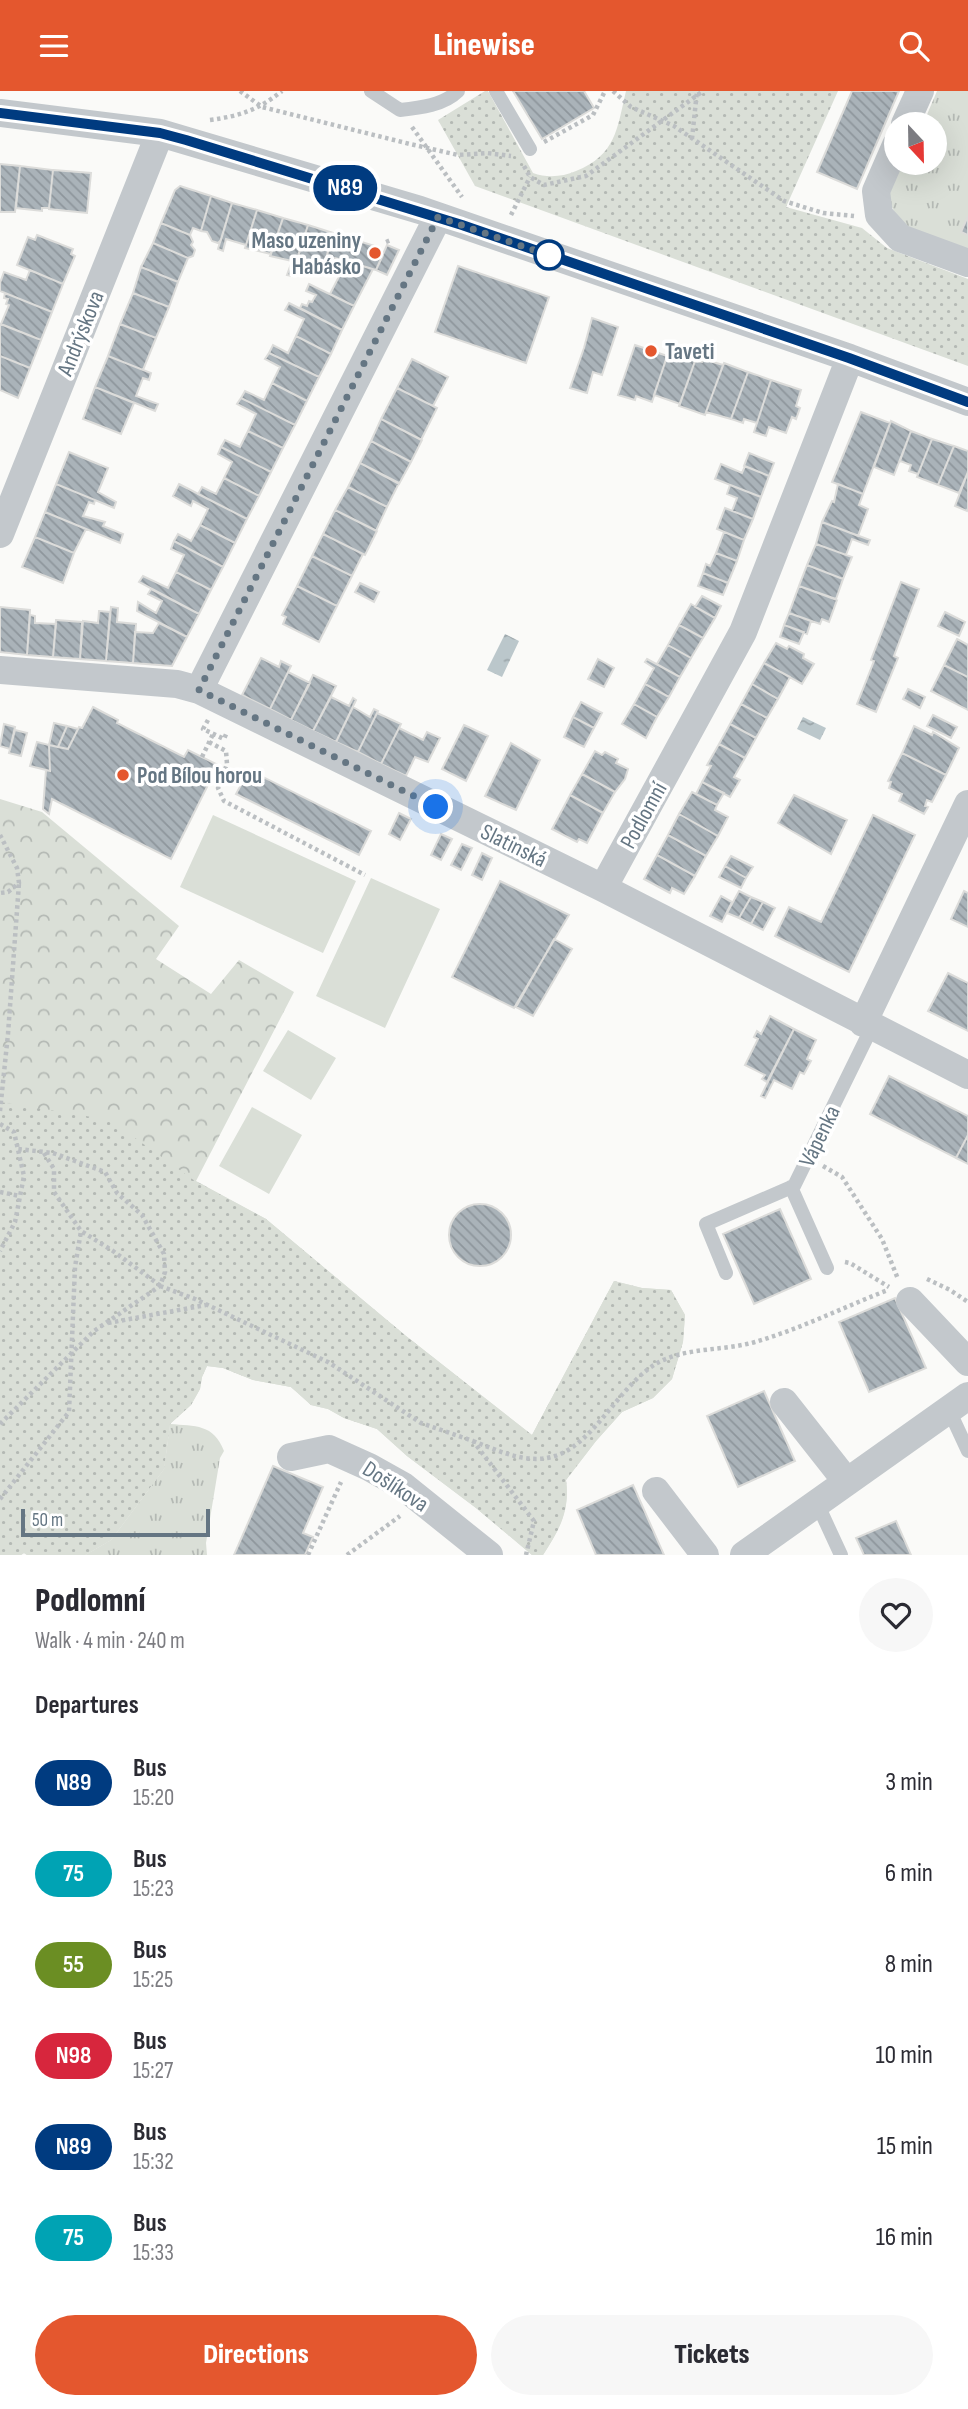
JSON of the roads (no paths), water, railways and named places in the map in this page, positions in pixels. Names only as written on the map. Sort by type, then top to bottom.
[{"type":"street","points":[[910,112],[920,91]]},
{"type":"street","points":[[0,113],[160,133],[438,217],[849,358],[968,402]]},
{"type":"street","name":"Andrýskova","points":[[0,534],[160,133]]},
{"type":"street","points":[[884,173],[876,191],[879,215],[900,238],[968,263]]},
{"type":"street","points":[[199,690],[438,217]]},
{"type":"street","name":"Podlomní","points":[[603,888],[743,632],[849,358]]},
{"type":"street","name":"Slatinská","points":[[0,670],[177,684],[199,690],[603,888],[968,1075]]},
{"type":"street","name":"Vápenka","points":[[868,1025],[968,804]]},
{"type":"street","points":[[900,1291],[968,1362]]},
{"type":"street","points":[[784,1402],[847,1482]]},
{"type":"street","points":[[744,1555],[959,1403]]},
{"type":"street","name":"Došlíkova","points":[[290,1457],[329,1449],[352,1459],[403,1486],[489,1555]]},
{"type":"street","points":[[656,1491],[705,1555]]},
{"type":"lane","points":[[371,91],[400,110],[423,108],[451,98],[458,91]]},
{"type":"lane","points":[[496,91],[524,153]]},
{"type":"lane","name":"Vápenka","points":[[726,1273],[706,1224],[794,1186],[868,1025]]},
{"type":"lane","points":[[791,1187],[825,1264]]},
{"type":"lane","points":[[959,1403],[968,1451]]},
{"type":"lane","points":[[817,1503],[841,1555]]},
{"type":"water","points":[[505,634],[519,641],[502,677],[487,670]]},
{"type":"water","points":[[803,717],[826,728],[820,740],[797,729]]},
{"type":"place","name":"Maso uzeniny Habásko","points":[[375,253]]},
{"type":"place","name":"Taveti","points":[[651,351]]},
{"type":"place","name":"Pod Bílou horou","points":[[123,775]]}]
